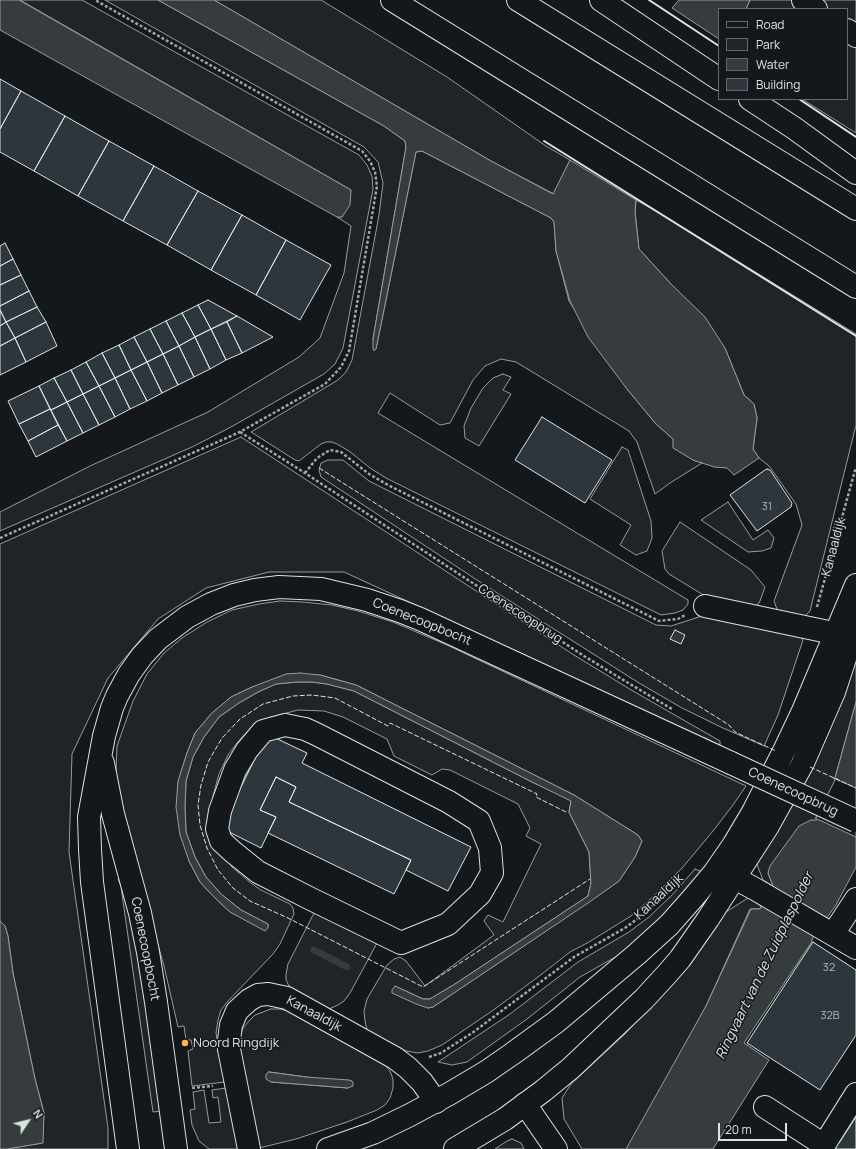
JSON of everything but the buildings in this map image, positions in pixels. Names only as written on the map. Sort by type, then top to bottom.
[{"type":"main road","points":[[392,0],[856,287]]},
{"type":"main road","points":[[518,0],[856,209]]},
{"type":"main road","points":[[601,0],[718,78]]},
{"type":"main road","points":[[803,0],[815,8]]},
{"type":"main road","points":[[752,100],[794,128],[856,173]]},
{"type":"main road","name":"Kanaaldijk","points":[[455,1149],[505,1119],[571,1068],[624,1019],[662,980],[684,953],[726,873],[734,844],[771,777],[803,711],[848,629],[856,585]]},
{"type":"main road","name":"Coenecoopbocht","points":[[128,1149],[92,882],[89,817],[104,736],[117,696],[135,665],[150,647],[168,630],[187,617],[222,599],[255,590],[292,587],[333,591],[367,600],[400,611],[465,639],[731,763]]},
{"type":"main road","points":[[705,606],[812,627],[848,629]]},
{"type":"main road","points":[[285,725],[304,729],[449,802],[479,821],[490,848],[492,873],[480,894],[448,924],[401,943],[309,898],[258,872],[233,852],[221,840],[217,828],[220,811],[235,770],[247,750],[263,731],[285,725]]},
{"type":"main road","name":"Coenecoopbocht","points":[[101,752],[113,814],[140,913],[148,952],[176,1149]]},
{"type":"main road","name":"Coenecoopbrug","points":[[731,763],[856,821]]},
{"type":"main road","points":[[726,873],[856,948]]},
{"type":"main road","name":"Kanaaldijk","points":[[328,1149],[373,1133],[436,1102],[475,1079],[512,1054],[556,1022],[612,976],[654,940],[696,895],[726,873]]},
{"type":"main road","points":[[833,934],[856,899]]},
{"type":"main road","name":"Kanaaldijk","points":[[249,1149],[229,1050],[229,1035],[238,1011],[249,1000],[258,995],[268,994],[287,998],[395,1058],[422,1082],[436,1102]]},
{"type":"main road","points":[[766,1107],[823,1147],[856,1094]]},
{"type":"main road","points":[[525,1104],[556,1149]]},
{"type":"path","points":[[0,538],[240,432],[325,384],[341,367],[349,351],[377,186],[375,172],[370,161],[362,152],[95,0]]},
{"type":"path","name":"Coenecoopbrug","points":[[240,432],[584,656],[625,682],[676,711]]},
{"type":"path","points":[[305,473],[317,458],[323,454],[330,450],[341,452],[368,474],[388,485],[659,621],[678,619],[705,606]]},
{"type":"path","name":"Kanaaldijk","points":[[812,627],[856,467]]},
{"type":"path","name":"Kanaaldijk","points":[[395,1058],[430,1057],[438,1055],[492,1019],[574,957],[616,934],[633,922],[663,896]]},
{"type":"green space","points":[[20,0],[82,0],[359,155],[367,165],[372,176],[373,189],[343,348],[335,364],[324,374],[231,427],[192,447],[0,531],[0,512],[90,466],[208,412],[299,357],[320,338],[344,273],[351,226],[337,217],[342,217],[351,190]]},
{"type":"green space","points":[[105,0],[158,0],[384,126],[405,141],[406,147],[373,339],[376,349],[416,152],[422,151],[551,218],[554,222],[556,251],[569,301],[627,389],[656,424],[693,460],[702,463],[655,494],[637,442],[629,431],[516,362],[501,359],[485,366],[473,380],[450,423],[440,425],[390,393],[378,413],[688,600],[688,604],[683,610],[661,615],[386,478],[337,444],[326,442],[321,444],[299,461],[295,460],[251,432],[338,380],[346,372],[352,360],[379,215],[383,183],[378,162],[364,147]]},
{"type":"green space","points":[[214,0],[321,0],[447,77],[546,146],[570,160],[554,194],[491,161]]},
{"type":"green space","points":[[750,0],[856,0],[856,133],[804,100],[848,100],[848,8],[746,8]]},
{"type":"green space","points":[[636,200],[856,334],[856,425],[810,611],[805,616],[800,617],[778,612],[774,601],[802,525],[796,504],[769,466],[759,458],[753,449],[757,418],[754,404],[744,395],[725,348],[671,284],[639,249],[635,212]]},
{"type":"green space","points":[[503,374],[511,377],[503,390],[511,394],[479,446],[465,438],[464,426],[471,408],[483,388],[493,378]]},
{"type":"green space","points":[[241,437],[574,655],[720,741],[720,745],[344,572],[269,572],[206,588],[158,619],[108,678],[72,754],[69,852],[108,1128],[108,1149],[7,1149],[42,1143],[44,1113],[35,1079],[13,973],[8,936],[5,926],[0,921],[0,544]]},
{"type":"green space","points":[[622,447],[628,450],[651,521],[652,538],[647,551],[636,555],[620,545],[631,525],[590,499]]},
{"type":"green space","points":[[328,460],[343,460],[369,481],[656,625],[671,626],[705,615],[798,632],[803,640],[778,715],[764,746],[682,708],[639,683],[483,584],[321,477],[319,470],[321,463]]},
{"type":"green space","points":[[728,502],[753,540],[768,530],[774,538],[771,548],[762,551],[748,552],[701,520]]},
{"type":"green space","points":[[680,522],[751,570],[765,587],[760,601],[755,609],[705,596],[669,574],[665,569],[662,551]]},
{"type":"green space","points":[[280,601],[332,605],[358,611],[393,622],[447,645],[746,786],[713,831],[683,867],[631,916],[570,952],[492,1011],[442,1045],[428,1051],[418,1053],[406,1051],[367,1030],[364,1011],[367,999],[387,965],[394,959],[400,957],[406,961],[425,986],[494,935],[484,921],[488,915],[503,922],[541,844],[526,836],[530,828],[518,804],[450,770],[442,769],[432,775],[394,756],[387,739],[343,717],[324,711],[298,710],[271,717],[258,724],[247,732],[228,755],[219,774],[213,796],[211,814],[225,857],[232,867],[261,890],[290,904],[293,908],[294,914],[280,944],[273,954],[221,1010],[216,1033],[225,1082],[192,1086],[188,1051],[193,1049],[191,1040],[186,1040],[184,1026],[178,1027],[164,966],[123,822],[118,796],[116,771],[117,746],[133,701],[147,674],[164,653],[182,638],[207,622],[232,610]],"holes":[[[320,675],[356,685],[574,795],[638,835],[642,841],[635,857],[619,881],[433,1007],[428,1008],[395,986],[423,999],[430,999],[588,896],[591,883],[589,852],[569,812],[571,800],[532,782],[354,691],[312,682],[276,684],[258,692],[219,717],[204,737],[193,757],[186,781],[185,807],[186,832],[195,857],[206,877],[221,894],[241,910],[268,924],[268,928],[230,912],[200,882],[189,861],[177,807],[178,782],[195,733],[212,713],[231,697],[252,687]]]},
{"type":"green space","points":[[856,652],[856,702],[835,778],[838,779],[817,821],[768,873],[773,886],[763,880],[755,859]]},
{"type":"green space","points":[[695,869],[705,873],[674,909],[626,951],[580,977],[527,1019],[467,1062],[452,1065],[438,1062],[510,1014],[578,962],[629,932],[649,917],[672,895]]},
{"type":"green space","points":[[122,876],[130,907],[163,1111],[153,1112],[121,886],[118,879]]},
{"type":"green space","points":[[748,898],[761,906],[760,909],[750,909],[706,1006],[627,1149],[582,1149],[564,1119],[562,1098],[571,1084],[625,1034],[674,979],[723,914]]},
{"type":"green space","points":[[319,910],[377,943],[350,993],[344,1001],[329,1009],[289,986],[286,980],[288,964],[314,913]]},
{"type":"green space","points":[[271,1009],[280,1009],[292,1012],[385,1065],[390,1071],[393,1079],[393,1088],[390,1098],[385,1105],[377,1110],[347,1122],[296,1139],[259,1148],[238,1042],[243,1028],[255,1015]],"holes":[[[269,1072],[306,1077],[348,1088],[271,1082]]]},
{"type":"green space","points":[[226,1088],[239,1149],[209,1149],[199,1141],[192,1125],[190,1110],[195,1109],[193,1092],[204,1090],[209,1123],[221,1122],[218,1097],[213,1098],[212,1090]]},
{"type":"green space","points":[[512,1139],[521,1143],[524,1149],[495,1149],[507,1141]]},
{"type":"water","points":[[0,0],[19,0],[351,190],[350,205],[342,217],[337,217],[0,30]]},
{"type":"water","points":[[158,0],[214,0],[491,161],[553,194],[570,160],[636,200],[635,212],[639,249],[671,284],[705,317],[725,348],[744,395],[754,404],[757,418],[753,449],[759,458],[734,475],[727,468],[714,467],[693,460],[673,448],[673,439],[656,424],[627,389],[588,337],[570,301],[556,251],[554,222],[551,218],[422,151],[416,152],[376,349],[374,351],[373,339],[406,147],[405,141],[384,126]]},
{"type":"water","points":[[679,0],[750,0],[746,8],[718,8],[718,38],[672,8]]},
{"type":"water","points":[[300,673],[320,675],[356,685],[574,795],[638,835],[642,841],[635,857],[619,881],[433,1007],[428,1008],[416,1004],[392,993],[395,986],[423,999],[430,999],[588,896],[591,883],[589,852],[569,812],[571,801],[354,691],[312,682],[276,684],[239,703],[219,717],[204,737],[193,757],[186,781],[186,832],[195,857],[206,877],[221,894],[241,910],[268,924],[268,928],[265,931],[230,912],[200,882],[189,861],[180,835],[176,807],[178,781],[195,733],[212,713],[231,697],[252,687],[286,674]]},
{"type":"water","name":"Ringvaart van de Zuidplaspolder","points":[[856,702],[856,867],[836,905],[813,937],[811,943],[744,1043],[769,1060],[713,1149],[626,1149],[706,1006],[751,909],[760,909],[773,886],[768,873],[770,866],[799,826],[811,820],[817,820],[838,779],[835,778]]},
{"type":"water","points":[[0,921],[5,926],[8,936],[13,973],[35,1079],[44,1113],[43,1143],[7,1149],[0,1149]]},
{"type":"water","points":[[269,1072],[306,1077],[349,1080],[352,1081],[353,1086],[348,1088],[271,1082],[266,1079],[266,1074]]},
{"type":"pier","points":[[833,778],[856,788],[856,837],[815,818],[835,780]]},
{"type":"waterway","points":[[314,950],[347,967]]},
{"type":"fence","points":[[319,468],[729,725],[735,732],[776,751]]},
{"type":"fence","points":[[566,812],[536,797],[537,794],[390,723],[388,726],[335,698],[312,695],[293,696],[263,704],[240,719],[222,738],[208,762],[201,785],[198,805],[200,825],[207,848],[218,870],[233,888],[250,901],[288,918],[423,987],[590,879]]},
{"type":"fence","points":[[810,767],[856,788]]},
{"type":"wall","points":[[649,0],[718,45]]},
{"type":"wall","points":[[800,100],[856,137]]},
{"type":"wall","points":[[544,141],[856,336]]},
{"type":"place","name":"Noord Ringdijk","points":[[185,1043]]}]
